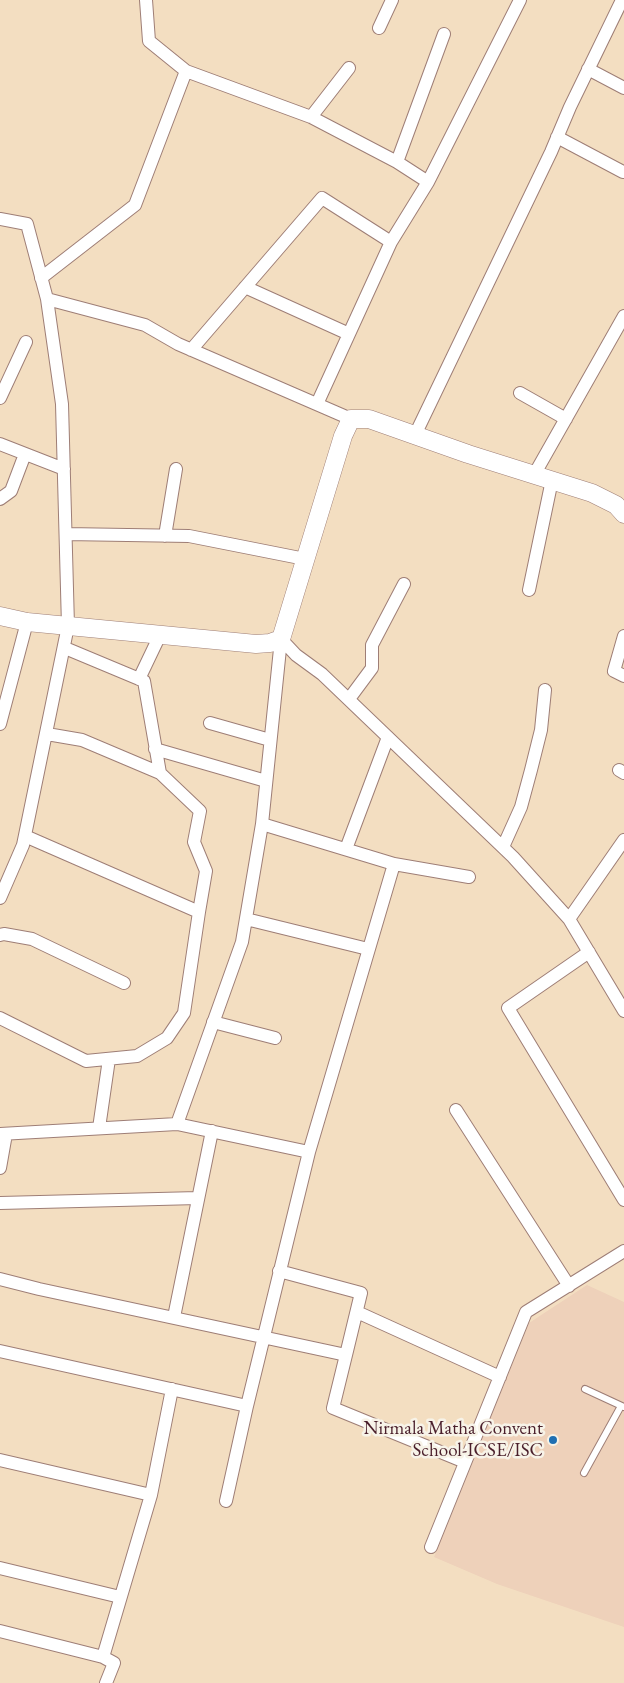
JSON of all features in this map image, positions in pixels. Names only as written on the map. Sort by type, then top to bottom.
[{"type":"street","points":[[146,0],[150,41],[186,71],[311,117],[397,162],[428,182]]},
{"type":"street","points":[[380,28],[392,0]]},
{"type":"street","points":[[317,404],[391,242],[428,182],[520,0]]},
{"type":"street","points":[[414,435],[588,69],[621,5]]},
{"type":"street","points":[[397,162],[444,34]]},
{"type":"street","points":[[311,117],[349,68]]},
{"type":"street","points":[[588,69],[624,88]]},
{"type":"street","points":[[41,278],[134,205],[186,71]]},
{"type":"street","points":[[557,137],[623,172]]},
{"type":"street","points":[[191,350],[322,198],[391,242]]},
{"type":"street","points":[[0,219],[27,224],[47,299],[62,404],[68,626],[23,845],[1,894]]},
{"type":"street","points":[[245,287],[349,334]]},
{"type":"street","points":[[47,299],[145,325],[191,350],[351,419],[369,419],[592,493],[616,505],[624,514]]},
{"type":"street","points":[[534,475],[624,316]]},
{"type":"street","points":[[0,398],[26,342]]},
{"type":"street","points":[[520,393],[566,419]]},
{"type":"street","points":[[177,1124],[242,942],[262,824],[281,639],[343,436],[351,419]]},
{"type":"street","points":[[0,444],[64,469]]},
{"type":"street","points":[[0,499],[11,491],[25,454]]},
{"type":"street","points":[[165,536],[176,469]]},
{"type":"street","points":[[529,590],[552,480]]},
{"type":"street","points":[[66,534],[189,536],[304,559]]},
{"type":"street","points":[[348,699],[372,668],[372,645],[404,584]]},
{"type":"street","points":[[0,616],[27,622],[256,644],[270,643],[281,639]]},
{"type":"street","points":[[0,724],[27,622]]},
{"type":"street","points":[[140,679],[160,635]]},
{"type":"street","points":[[624,636],[614,671],[624,676]]},
{"type":"street","points":[[281,639],[296,655],[322,674],[503,847],[569,919],[623,1007]]},
{"type":"street","points":[[65,648],[144,681],[160,773]]},
{"type":"street","points":[[503,847],[521,806],[531,770],[541,730],[545,690]]},
{"type":"street","points":[[210,723],[270,740]]},
{"type":"street","points":[[0,1018],[86,1061],[137,1056],[167,1038],[184,1012],[206,871],[194,842],[200,811],[160,773],[82,740],[47,734]]},
{"type":"street","points":[[346,849],[388,737]]},
{"type":"street","points":[[156,749],[266,781]]},
{"type":"street","points":[[262,824],[394,864],[469,877]]},
{"type":"street","points":[[25,836],[199,912]]},
{"type":"street","points":[[569,919],[624,840]]},
{"type":"street","points":[[226,1501],[247,1406],[309,1152],[394,864]]},
{"type":"street","points":[[246,919],[368,950]]},
{"type":"street","points":[[0,935],[32,939],[124,983]]},
{"type":"street","points":[[589,952],[508,1008],[624,1200]]},
{"type":"street","points":[[213,1022],[275,1038]]},
{"type":"street","points":[[100,1128],[108,1059]]},
{"type":"street","points":[[456,1110],[568,1286]]},
{"type":"street","points":[[0,1168],[3,1134],[177,1124],[309,1152]]},
{"type":"street","points":[[174,1317],[212,1131]]},
{"type":"street","points":[[0,1203],[198,1198]]},
{"type":"street","points":[[430,1547],[526,1312],[624,1251]]},
{"type":"street","points":[[280,1271],[361,1293],[333,1408],[465,1462]]},
{"type":"street","points":[[0,1279],[346,1355]]},
{"type":"street","points":[[357,1312],[500,1377]]},
{"type":"street","points":[[0,1351],[247,1406]]},
{"type":"street","points":[[103,1658],[151,1495],[172,1389]]},
{"type":"street","points":[[0,1460],[151,1495]]},
{"type":"street","points":[[0,1568],[120,1597]]},
{"type":"street","points":[[0,1631],[103,1658],[114,1663],[106,1683]]},
{"type":"lane","points":[[584,1473],[623,1406],[585,1389]]},
{"type":"shaded area","name":"Nirmala Matha Convent School-ICSE/ISC","points":[[587,1285],[624,1302],[624,1627],[497,1584],[434,1557],[529,1323]]},
{"type":"place","name":"Nirmala Matha Convent School-ICSE/ISC","points":[[553,1440]]}]
